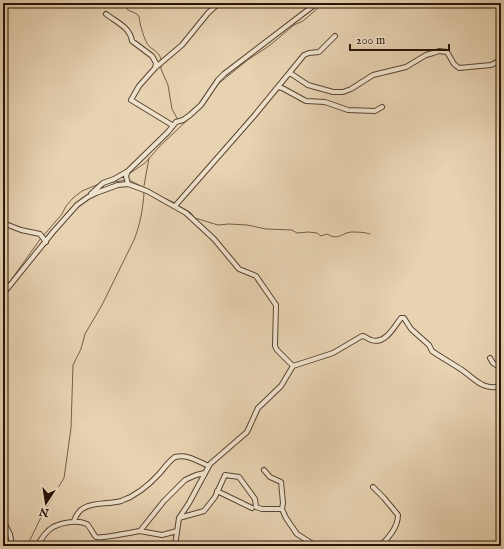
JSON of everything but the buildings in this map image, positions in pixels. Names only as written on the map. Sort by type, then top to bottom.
[{"type":"street","points":[[172,127],[131,100],[139,86],[155,68],[182,45],[208,13],[219,3]]},
{"type":"street","points":[[3,294],[73,210],[103,183],[128,171],[176,122],[186,118],[201,105],[218,80],[224,74],[317,3]]},
{"type":"street","points":[[106,14],[127,29],[134,44],[152,56],[156,63],[155,68]]},
{"type":"street","points":[[175,206],[278,88],[304,55],[319,52],[335,36]]},
{"type":"street","points":[[290,73],[308,85],[338,92],[348,90],[373,75],[406,67],[426,55],[439,51],[448,52],[454,64],[459,68],[491,65],[501,60]]},
{"type":"street","points":[[278,88],[282,88],[306,101],[325,102],[348,110],[372,112],[378,111],[382,107]]},
{"type":"street","points":[[128,171],[126,176],[128,184]]},
{"type":"street","points":[[88,197],[113,187],[128,184],[147,191],[186,213],[222,248],[239,269],[256,276],[276,305],[275,346],[293,366]]},
{"type":"street","points":[[3,223],[21,230],[40,234],[46,242]]},
{"type":"street","points":[[175,546],[179,518],[190,502],[209,466],[247,432],[258,408],[281,386],[293,366],[333,353],[362,336],[372,341],[382,340],[390,333],[401,318],[404,318],[411,329],[429,345],[432,351],[480,384],[488,387],[501,386]]},
{"type":"street","points":[[490,358],[501,368]]},
{"type":"street","points":[[74,521],[77,515],[85,507],[94,504],[121,501],[149,485],[175,457],[190,457],[209,466]]},
{"type":"street","points":[[264,470],[270,477],[281,482],[282,509],[286,518],[297,534],[316,546]]},
{"type":"street","points":[[140,531],[164,501],[186,480],[196,474],[205,473]]},
{"type":"street","points":[[179,518],[204,511],[217,492],[225,474],[239,477],[255,498],[254,507]]},
{"type":"street","points":[[373,487],[398,515],[397,523],[380,546]]},
{"type":"street","points":[[217,492],[254,507],[262,509],[282,509]]},
{"type":"street","points":[[245,510],[254,507]]},
{"type":"street","points":[[3,521],[10,534],[13,546]]},
{"type":"street","points":[[37,546],[41,539],[53,527],[74,521],[87,524],[96,536],[99,537],[140,531],[162,535],[177,531]]},
{"type":"waterway","points":[[121,3],[128,10],[139,16],[147,44],[158,53],[161,60]]},
{"type":"waterway","points":[[218,84],[249,59],[269,46],[294,25],[303,21],[324,3]]},
{"type":"waterway","points":[[161,65],[161,69],[168,85],[172,109],[178,120]]},
{"type":"waterway","points":[[129,174],[145,163],[160,146],[198,110]]},
{"type":"waterway","points":[[144,186],[149,158]]},
{"type":"waterway","points":[[109,183],[126,180]]},
{"type":"waterway","points":[[129,180],[147,189]]},
{"type":"waterway","points":[[43,236],[62,214],[66,206],[73,198],[82,191],[99,184]]},
{"type":"waterway","points":[[152,192],[160,196]]},
{"type":"waterway","points":[[28,544],[44,511],[64,478],[71,428],[73,365],[81,349],[85,334],[102,305],[134,240],[141,217],[144,193]]},
{"type":"waterway","points":[[164,198],[175,203]]},
{"type":"waterway","points":[[179,206],[190,212],[195,218],[218,225],[247,225],[266,229],[292,230],[297,233],[317,233],[321,236],[327,234],[334,237],[351,232],[363,232],[370,234]]},
{"type":"waterway","points":[[3,288],[11,280],[41,238]]}]
